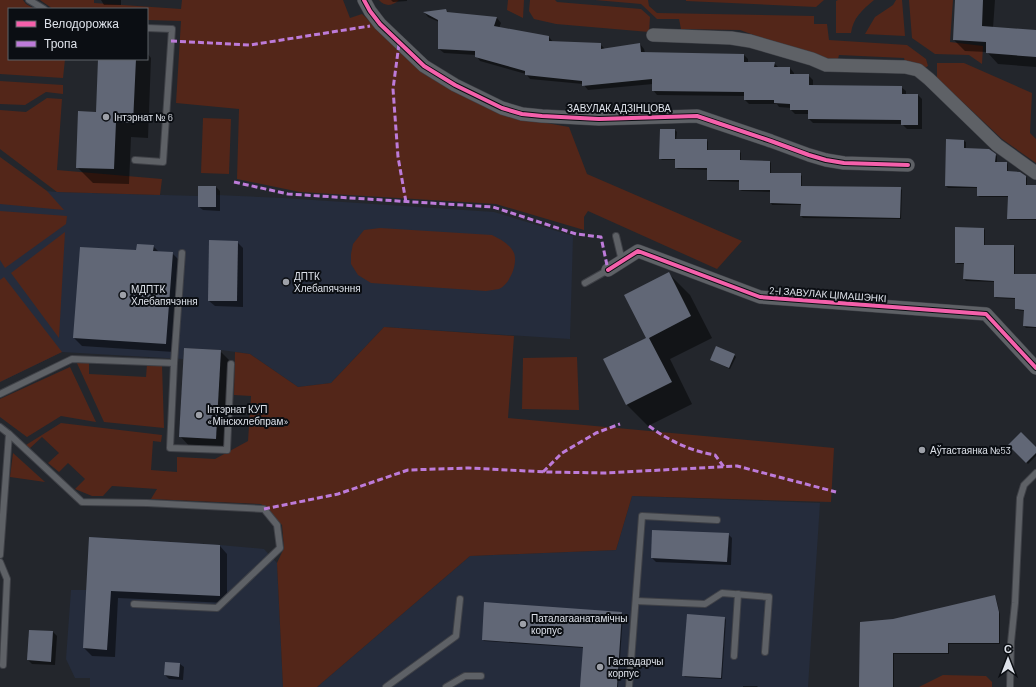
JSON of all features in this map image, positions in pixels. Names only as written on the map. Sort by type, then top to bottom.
[{"type":"street","name":"ЗАВУЛАК АДЗІНЦОВА","points":[[364,0],[380,24],[424,66],[455,85],[502,108],[522,114],[599,119],[697,116],[826,160],[844,163],[908,165]]},
{"type":"street","points":[[653,35],[731,38],[750,41],[812,59],[826,65],[905,67],[918,70],[997,145],[1036,173]]},
{"type":"street","name":"2-І ЗАВУЛАК ЦІМАШЭНКІ","points":[[608,270],[638,251],[760,297],[986,314],[1036,368]]},
{"type":"lane","points":[[29,0],[42,8]]},
{"type":"lane","points":[[135,160],[162,162],[172,29],[148,28]]},
{"type":"lane","points":[[616,236],[622,261]]},
{"type":"lane","points":[[182,252],[174,363],[170,448],[227,450],[231,364]]},
{"type":"lane","points":[[585,283],[608,270]]},
{"type":"lane","points":[[0,394],[72,359],[174,363]]},
{"type":"lane","points":[[0,427],[82,502],[147,503],[264,509],[277,525],[280,548],[217,608],[134,604]]},
{"type":"lane","points":[[0,555],[9,434]]},
{"type":"lane","points":[[0,463],[7,463]]},
{"type":"lane","points":[[1010,687],[1011,642],[1020,498],[1024,485],[1036,473]]},
{"type":"lane","points":[[629,687],[642,516],[717,520]]},
{"type":"lane","points":[[0,562],[7,579],[3,665]]},
{"type":"lane","points":[[636,601],[705,604],[722,593],[769,596],[765,652]]},
{"type":"lane","points":[[734,656],[738,594]]},
{"type":"lane","points":[[386,687],[456,636],[460,599]]},
{"type":"lane","points":[[446,687],[465,676],[481,676]]},
{"type":"shaded area","points":[[0,0],[23,0],[26,4],[33,8],[8,8],[8,60],[65,60],[63,78],[0,74]]},
{"type":"shaded area","points":[[40,0],[94,0],[94,3],[181,9],[182,0],[343,0],[350,18],[362,14],[418,67],[535,121],[569,127],[587,174],[742,241],[717,269],[588,211],[584,217],[584,230],[496,204],[300,192],[237,179],[239,109],[176,103],[181,21],[148,20],[148,8],[52,8]]},
{"type":"shaded area","points":[[379,0],[399,0],[394,4],[386,5]]},
{"type":"shaded area","points":[[508,0],[524,0],[523,18],[507,10]]},
{"type":"shaded area","points":[[530,0],[555,0],[557,2],[641,9],[650,17],[649,32],[556,24],[534,19],[529,11]]},
{"type":"shaded area","points":[[595,0],[648,0],[649,6],[657,13],[814,16],[814,24],[827,24],[829,40],[907,45],[926,59],[928,66],[923,69],[905,62],[904,58],[839,55],[838,59],[823,60],[740,30],[681,29],[679,19],[657,19],[641,4]]},
{"type":"shaded area","points":[[686,0],[824,0],[816,7]]},
{"type":"shaded area","points":[[874,0],[856,19],[851,33],[836,33],[836,1]]},
{"type":"shaded area","points":[[896,0],[902,0],[905,36],[865,34],[875,17],[893,5]]},
{"type":"shaded area","points":[[909,0],[953,0],[950,42],[983,46],[982,64],[969,55],[935,54],[912,38]]},
{"type":"shaded area","points":[[937,63],[964,63],[1032,93],[1030,133],[1036,139],[1036,163],[1002,139],[937,78]]},
{"type":"shaded area","points":[[0,81],[63,85],[63,94],[46,92],[25,105],[0,104]]},
{"type":"shaded area","points":[[47,98],[62,99],[57,170],[162,179],[160,195],[57,192],[0,149],[0,110],[26,112]]},
{"type":"shaded area","points":[[203,118],[231,119],[229,174],[201,173]]},
{"type":"shaded area","points":[[0,157],[47,191],[64,210],[0,204]]},
{"type":"shaded area","name":"ДПТК Хлебапячэння","points":[[198,186],[216,186],[217,195],[494,212],[573,236],[570,339],[384,327],[331,383],[298,387],[250,354],[221,350],[184,348],[183,359],[62,352],[0,382],[0,187],[57,192],[198,196]]},
{"type":"shaded area","points":[[0,211],[67,216],[66,224],[5,268],[0,260]]},
{"type":"shaded area","points":[[380,228],[492,235],[504,242],[514,253],[514,268],[507,283],[499,289],[486,291],[371,283],[358,275],[351,264],[351,254],[353,244],[364,230]]},
{"type":"shaded area","points":[[65,232],[59,338],[11,273]]},
{"type":"shaded area","points":[[4,277],[62,352],[0,382],[0,280]]},
{"type":"shaded area","points":[[384,327],[514,336],[508,418],[834,448],[831,502],[632,496],[616,550],[470,556],[317,687],[283,687],[277,563],[284,548],[282,525],[261,504],[151,499],[157,489],[112,486],[103,496],[92,496],[75,489],[85,479],[68,463],[59,472],[48,463],[59,453],[42,437],[29,449],[26,445],[61,423],[162,435],[161,442],[153,441],[151,470],[177,472],[177,457],[215,459],[248,441],[251,396],[234,395],[235,352],[250,354],[298,387],[331,383]]},
{"type":"shaded area","points":[[577,357],[579,410],[522,409],[523,358]]},
{"type":"shaded area","points":[[76,361],[89,363],[89,374],[146,377],[147,364],[162,365],[164,428],[104,422]]},
{"type":"shaded area","points":[[70,367],[96,422],[61,416],[27,437],[0,417],[0,399]]},
{"type":"shaded area","points":[[13,453],[45,482],[10,477]]},
{"type":"shaded area","points":[[632,496],[820,503],[808,687],[317,687],[470,556],[616,550]]},
{"type":"shaded area","points":[[89,537],[264,549],[277,563],[283,687],[90,687],[90,678],[75,678],[66,659],[71,590],[87,590]]},
{"type":"shaded area","points":[[943,675],[986,676],[992,682],[992,687],[919,687]]},
{"type":"building","points":[[955,0],[983,0],[982,26],[1036,30],[1036,57],[986,53],[986,42],[953,40]]},
{"type":"building","points":[[446,9],[447,12],[497,17],[494,26],[549,36],[549,41],[601,43],[601,49],[640,43],[641,52],[744,54],[744,62],[775,62],[774,67],[790,67],[790,74],[809,74],[809,85],[902,86],[902,94],[918,94],[918,125],[901,125],[901,120],[808,119],[808,110],[790,110],[790,104],[774,103],[774,100],[744,100],[744,92],[652,91],[652,79],[582,86],[582,81],[525,75],[525,71],[475,57],[475,51],[438,49],[438,20],[423,12]]},
{"type":"building","name":"Інтэрнат № 6","points":[[98,60],[136,60],[133,123],[116,122],[114,169],[76,168],[78,111],[96,112]]},
{"type":"building","points":[[660,129],[675,129],[675,139],[707,139],[707,150],[740,150],[740,160],[770,161],[770,173],[801,173],[801,186],[901,187],[900,218],[800,216],[801,204],[770,203],[770,190],[739,190],[739,180],[707,180],[707,168],[675,168],[675,159],[659,159]]},
{"type":"building","points":[[946,139],[964,140],[964,148],[989,149],[996,154],[995,162],[1007,162],[1007,171],[1020,172],[1026,176],[1026,185],[1036,185],[1036,219],[1007,219],[1008,196],[977,196],[977,187],[945,186]]},
{"type":"building","points":[[198,186],[216,186],[216,207],[198,207]]},
{"type":"building","points":[[955,227],[984,228],[984,245],[1014,245],[1014,274],[1036,274],[1036,327],[1023,326],[1024,310],[1015,309],[1015,298],[994,297],[994,281],[963,279],[964,263],[955,263]]},
{"type":"building","points":[[209,240],[238,241],[237,301],[208,301]]},
{"type":"building","name":"МДПТК Хлебапячэння","points":[[137,244],[154,245],[153,251],[173,252],[166,344],[73,338],[80,247],[136,250]]},
{"type":"building","points":[[669,272],[691,316],[649,338],[672,382],[626,405],[603,359],[646,338],[624,295]]},
{"type":"building","points":[[716,346],[735,354],[729,368],[710,360]]},
{"type":"building","name":"Інтэрнат КУП «Мінскхлебпрам»","points":[[184,348],[221,350],[216,439],[179,437]]},
{"type":"building","points":[[1021,432],[1036,447],[1036,453],[1026,463],[1008,445]]},
{"type":"building","points":[[652,530],[729,533],[727,562],[651,558]]},
{"type":"building","points":[[89,537],[220,545],[220,596],[111,591],[107,650],[83,648]]},
{"type":"building","points":[[995,595],[999,612],[999,643],[948,643],[948,653],[893,653],[893,687],[859,687],[860,622],[893,619]]},
{"type":"building","points":[[484,602],[622,612],[617,687],[580,687],[583,647],[482,640]]},
{"type":"building","points":[[687,614],[725,617],[721,678],[682,676]]},
{"type":"building","points":[[29,630],[53,631],[51,662],[27,660]]},
{"type":"building","points":[[165,662],[180,663],[179,677],[164,675]]},
{"type":"marked path","points":[[171,41],[250,45],[370,26]]},
{"type":"marked path","points":[[399,44],[393,89],[398,157],[406,202]]},
{"type":"marked path","points":[[234,182],[288,194],[493,207],[576,234],[601,237],[608,270]]},
{"type":"marked path","points":[[543,472],[562,453],[596,433],[620,424]]},
{"type":"marked path","points":[[649,426],[680,445],[715,455],[724,467]]},
{"type":"marked path","points":[[264,509],[338,494],[408,470],[469,468],[605,473],[737,466],[836,492]]},
{"type":"cycle path","points":[[364,0],[380,24],[424,66],[455,85],[502,108],[522,114],[599,119],[697,116],[826,160],[844,163],[908,165]]},
{"type":"cycle path","points":[[608,270],[638,251],[760,297],[986,314],[1036,368]]},
{"type":"place","name":"Інтэрнат № 6","points":[[106,117]]},
{"type":"place","name":"ДПТК Хлебапячэння","points":[[286,282]]},
{"type":"place","name":"МДПТК Хлебапячэння","points":[[123,295]]},
{"type":"place","name":"Інтэрнат КУП «Мінскхлебпрам»","points":[[199,415]]},
{"type":"place","name":"Аўтастаянка №53","points":[[922,450]]},
{"type":"place","name":"Паталагаанатамічны корпус","points":[[523,624]]},
{"type":"place","name":"Гаспадарчы корпус","points":[[600,667]]}]
